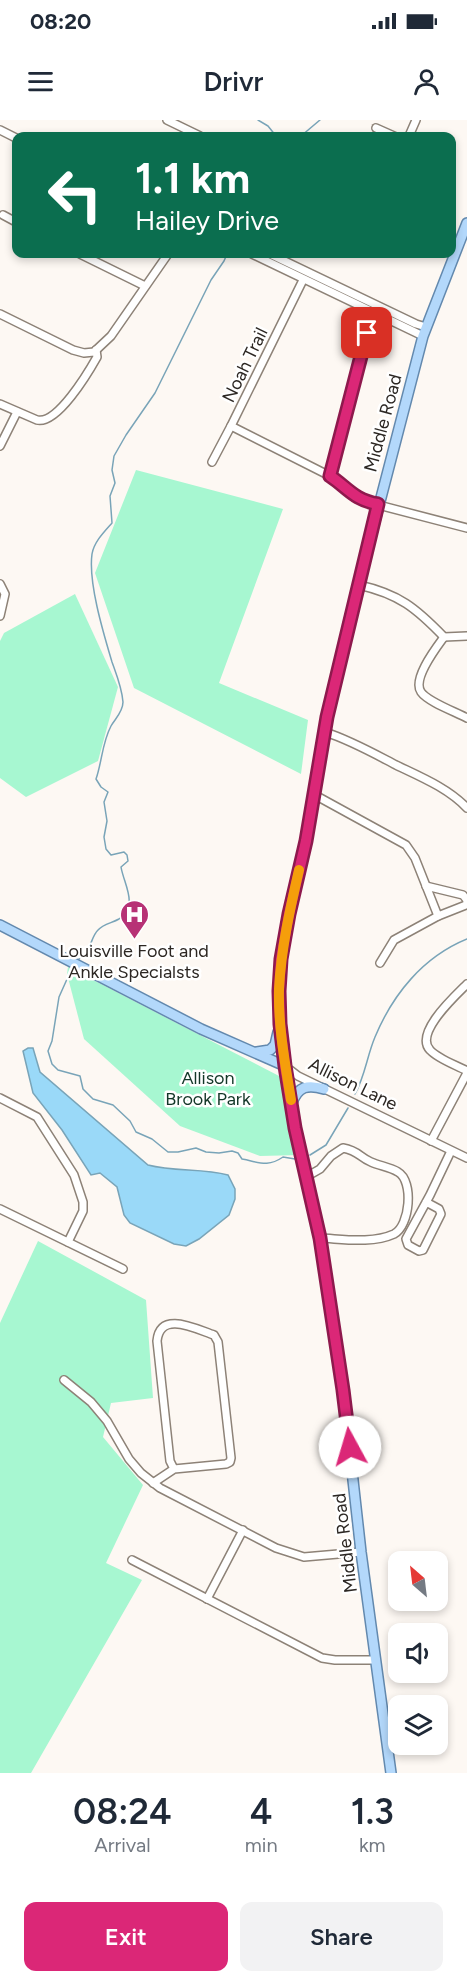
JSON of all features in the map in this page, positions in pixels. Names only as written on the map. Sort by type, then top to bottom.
[{"type":"main road","name":"Middle Road","points":[[456,251],[467,223]]},
{"type":"main road","name":"Middle Road","points":[[391,1773],[343,1390],[320,1238],[285,1066],[279,991],[281,959],[289,914],[306,841],[325,732],[350,617],[424,332],[453,258]]},
{"type":"main road","name":"Allison Lane","points":[[0,925],[201,1029],[285,1066]]},
{"type":"main road","points":[[253,1052],[270,1050],[278,1038],[280,1024]]},
{"type":"main road","points":[[292,1108],[292,1101],[298,1091],[305,1086],[324,1089]]},
{"type":"street","points":[[167,120],[192,132]]},
{"type":"street","points":[[376,128],[385,132]]},
{"type":"street","points":[[3,215],[12,220]]},
{"type":"street","points":[[88,258],[144,286]]},
{"type":"street","points":[[0,314],[73,350],[84,353],[95,351],[111,336],[165,258]]},
{"type":"street","points":[[260,258],[372,313],[424,332]]},
{"type":"street","points":[[278,258],[416,324],[424,332]]},
{"type":"street","name":"Noah Trail","points":[[212,462],[303,280]]},
{"type":"street","points":[[330,476],[372,313]]},
{"type":"street","points":[[0,404],[42,421],[51,417],[84,379],[97,357],[95,351]]},
{"type":"street","points":[[0,446],[17,412]]},
{"type":"street","points":[[231,426],[330,476],[342,483],[352,495],[363,501],[467,528]]},
{"type":"street","points":[[0,584],[5,594],[0,616]]},
{"type":"street","points":[[359,585],[381,590],[402,600],[425,617],[444,637]]},
{"type":"street","points":[[467,636],[444,637],[427,660],[419,686],[420,691],[426,697],[467,718]]},
{"type":"street","points":[[325,732],[343,738],[428,780],[451,793],[467,808]]},
{"type":"street","points":[[313,794],[406,845],[416,858],[438,916]]},
{"type":"street","points":[[380,963],[394,939],[438,916],[466,905],[467,901],[463,894],[426,886]]},
{"type":"street","points":[[431,1141],[467,1072],[432,1052],[427,1045],[426,1037],[430,1026],[467,984]]},
{"type":"street","name":"Allison Lane","points":[[285,1066],[298,1076],[467,1158]]},
{"type":"street","points":[[0,1098],[38,1117],[74,1176],[83,1203],[82,1211],[68,1242]]},
{"type":"street","points":[[306,1177],[320,1169],[331,1156],[343,1148],[356,1150],[368,1161],[398,1172],[406,1184],[406,1217],[402,1227],[395,1233],[363,1240],[320,1238]]},
{"type":"street","points":[[426,1202],[439,1209],[441,1214],[423,1250],[419,1251],[408,1245],[406,1241],[451,1150]]},
{"type":"street","points":[[1,1211],[123,1269]]},
{"type":"street","points":[[153,1483],[174,1469],[226,1464],[231,1458],[218,1342],[214,1335],[175,1323],[165,1325],[158,1334],[157,1341],[170,1461],[174,1469]]},
{"type":"street","points":[[64,1380],[91,1402],[106,1421],[129,1459],[153,1483],[276,1548],[304,1557],[362,1552]]},
{"type":"street","points":[[207,1599],[243,1530]]},
{"type":"street","points":[[132,1560],[322,1658],[376,1660]]},
{"type":"green space","points":[[136,470],[283,509],[219,683],[308,720],[301,774],[134,688],[95,573]]},
{"type":"green space","points":[[75,594],[118,687],[98,761],[26,797],[0,778],[0,641],[4,633]]},
{"type":"green space","name":"Allison Brook Park","points":[[68,967],[281,1077],[301,1155],[260,1156],[180,1126],[84,1039],[67,974]]},
{"type":"green space","points":[[38,1241],[146,1300],[153,1398],[111,1403],[103,1437],[143,1485],[106,1563],[142,1580],[31,1773],[0,1773],[0,1323]]},
{"type":"water","points":[[33,1048],[40,1072],[148,1165],[228,1175],[235,1189],[235,1199],[229,1215],[199,1239],[186,1246],[174,1244],[130,1223],[124,1215],[117,1187],[100,1173],[91,1175],[62,1130],[33,1093],[23,1051]]},
{"type":"waterway","points":[[258,120],[273,132]]},
{"type":"waterway","points":[[306,132],[320,120]]},
{"type":"waterway","points":[[76,962],[86,951],[98,930],[119,919],[125,913],[129,901],[121,867],[128,861],[127,855],[124,852],[111,855],[106,849],[104,837],[107,821],[104,802],[108,792],[96,779],[108,732],[123,702],[98,609],[92,579],[92,554],[97,541],[112,523],[110,496],[115,483],[112,470],[114,456],[155,393],[211,280],[225,258]]},
{"type":"waterway","points":[[355,1094],[382,1021],[400,992],[423,967],[451,947],[467,939]]},
{"type":"waterway","points":[[72,968],[59,997],[52,1041],[48,1051],[52,1064],[58,1070],[80,1076],[83,1089],[93,1099],[113,1105],[130,1121],[136,1132],[152,1139],[168,1152],[196,1148],[206,1152],[232,1151],[238,1153],[242,1159],[263,1163],[283,1157],[295,1159]]},
{"type":"waterway","points":[[310,1155],[326,1145],[348,1108]]},
{"type":"slow traffic","points":[[291,1100],[280,1024],[279,991],[281,959],[299,870]]},
{"type":"place","name":"Louisville Foot and Ankle Specialsts","points":[[134,940]]},
{"type":"route","points":[[350,1447],[320,1238],[295,1128],[285,1066],[279,991],[281,959],[306,841],[327,717],[378,504],[363,501],[352,495],[342,483],[330,476],[367,333]]}]
